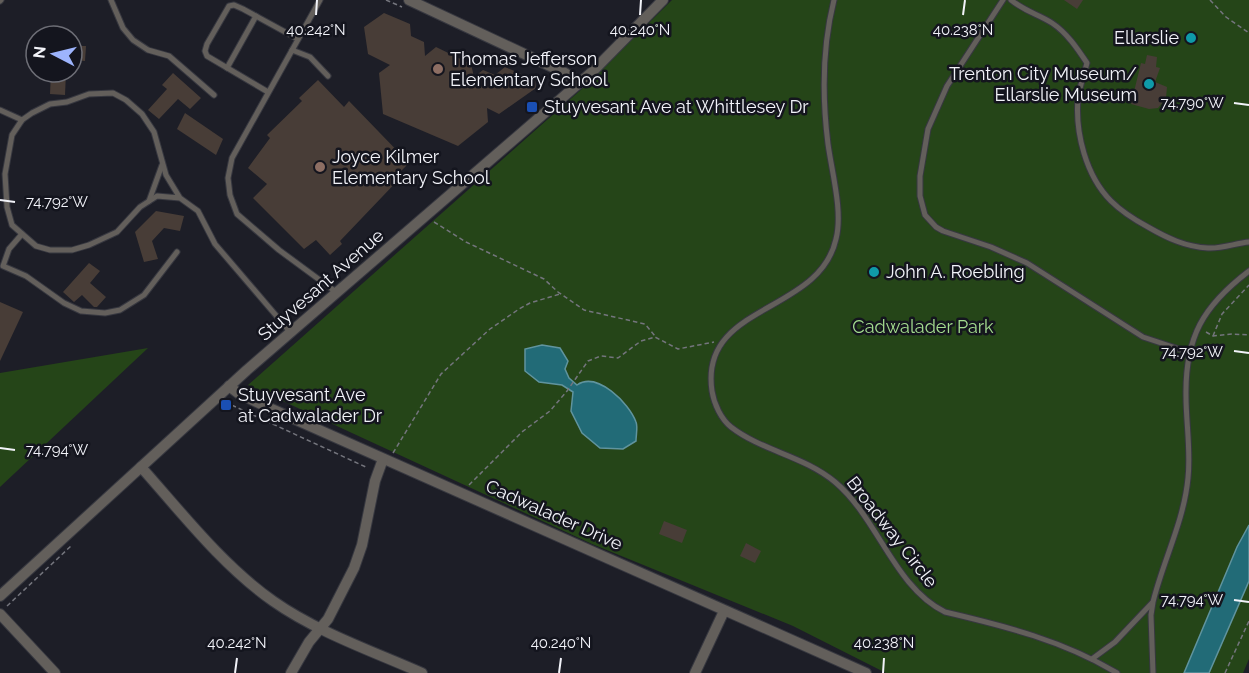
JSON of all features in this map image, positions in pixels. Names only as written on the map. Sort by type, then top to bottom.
[{"type":"street","name":"Stuyvesant Avenue","points":[[0,596],[229,386],[579,83],[663,0]]},
{"type":"street","points":[[412,1],[565,73],[579,83]]},
{"type":"street","name":"Cadwalader Drive","points":[[229,386],[256,402],[866,673]]},
{"type":"street","points":[[291,673],[339,598],[362,545],[378,473],[386,460]]},
{"type":"street","points":[[141,467],[216,550],[250,583],[273,601],[321,628],[422,673]]},
{"type":"street","points":[[3,611],[55,673]]},
{"type":"street","points":[[695,673],[724,611]]},
{"type":"lane","points":[[111,0],[123,28],[133,40],[148,50],[169,56],[214,95]]},
{"type":"lane","points":[[320,0],[232,158],[228,178],[230,195],[237,214],[279,250],[336,292]]},
{"type":"lane","name":"Broadway Circle","points":[[834,0],[827,38],[824,93],[838,219],[836,240],[826,262],[807,284],[795,294],[745,321],[727,337],[717,354],[711,375],[713,396],[729,426],[749,439],[817,469],[840,487],[853,501],[922,598],[945,612],[1035,635],[1092,659],[1117,673]]},
{"type":"lane","points":[[1003,0],[947,86],[928,129],[920,176],[920,196],[925,215],[943,231],[1027,263],[1143,337],[1188,352]]},
{"type":"lane","points":[[1011,0],[1026,12],[1052,24],[1068,37],[1087,63],[1078,97],[1079,131],[1092,174],[1110,200],[1141,223],[1173,240],[1188,245],[1212,248],[1249,242]]},
{"type":"lane","points":[[268,92],[207,56],[205,51],[213,34],[229,6],[234,5],[298,39]]},
{"type":"lane","points":[[227,68],[256,16]]},
{"type":"lane","points":[[292,50],[310,57],[328,76]]},
{"type":"lane","points":[[180,198],[157,196],[141,207],[117,232],[72,250],[50,250],[36,246],[12,225],[3,198],[3,164],[12,135],[22,120],[32,112],[50,104],[66,102],[89,94],[113,93],[126,100],[142,114],[154,132],[166,175],[180,198],[198,211],[215,244],[291,333]]},
{"type":"lane","points":[[0,110],[22,120]]},
{"type":"lane","points":[[148,202],[163,163]]},
{"type":"lane","points":[[22,234],[9,249],[2,266],[27,276],[64,303],[81,311],[105,313],[120,310],[144,295],[177,252]]},
{"type":"lane","points":[[1154,673],[1151,615],[1153,602],[1181,513],[1188,479],[1186,366],[1188,352],[1191,341],[1210,307],[1232,284],[1249,271]]},
{"type":"lane","points":[[1092,659],[1115,642],[1153,602]]},
{"type":"path","points":[[1210,0],[1226,17],[1249,33]]},
{"type":"path","points":[[433,221],[466,242],[544,279],[584,310],[645,324],[655,337],[678,349],[715,342],[727,337]]},
{"type":"path","points":[[1249,285],[1222,314],[1213,336],[1249,335]]},
{"type":"path","points":[[386,460],[441,374],[490,329],[519,309],[530,303],[561,294]]},
{"type":"path","points":[[462,492],[522,432],[550,411],[588,362],[601,356],[618,358],[641,341],[655,337]]},
{"type":"path","points":[[224,402],[378,473]]},
{"type":"path","points":[[3,611],[70,547]]},
{"type":"path","points":[[1225,673],[1249,621]]},
{"type":"green space","name":"Cadwalader Park","points":[[672,0],[1249,0],[1249,525],[1237,547],[1184,673],[886,673],[793,626],[592,544],[248,385],[584,87]]},
{"type":"green space","points":[[148,348],[0,487],[0,373]]},
{"type":"green space","points":[[1249,581],[1249,659],[1243,673],[1209,673]]},
{"type":"water","points":[[542,345],[560,348],[568,361],[565,369],[569,378],[577,385],[594,382],[620,398],[636,422],[636,441],[623,449],[600,448],[582,433],[571,411],[573,392],[562,385],[539,382],[525,371],[525,349]]},
{"type":"water","points":[[1249,525],[1249,581],[1209,673],[1184,673],[1237,547]]},
{"type":"building","points":[[1064,0],[1083,0],[1077,9]]},
{"type":"building","name":"Thomas Jefferson Elementary School","points":[[384,13],[410,24],[411,36],[424,42],[425,56],[436,47],[471,64],[474,77],[483,70],[495,75],[505,67],[535,80],[536,88],[499,114],[487,108],[488,122],[458,146],[383,114],[379,73],[390,65],[368,54],[364,27]]},
{"type":"building","name":"Trenton City Museum/ Ellarslie Museum","points":[[1147,55],[1157,57],[1156,67],[1160,68],[1155,82],[1167,87],[1166,98],[1158,108],[1149,109],[1131,104],[1141,63],[1145,64]]},
{"type":"building","points":[[173,73],[201,98],[190,109],[178,99],[159,119],[148,110],[167,89],[162,85]]},
{"type":"building","points":[[318,80],[344,107],[349,101],[409,163],[399,173],[403,175],[340,241],[342,244],[330,255],[316,240],[304,249],[253,198],[267,184],[248,168],[270,138],[267,135],[302,101],[299,98]]},
{"type":"building","points":[[50,84],[65,84],[65,95],[50,94]]},
{"type":"building","points":[[185,113],[223,139],[216,155],[177,129]]},
{"type":"building","points":[[156,211],[184,216],[180,231],[164,228],[152,241],[158,259],[144,262],[135,232]]},
{"type":"building","points":[[89,263],[100,271],[90,283],[106,297],[97,307],[94,307],[82,295],[74,302],[63,292]]},
{"type":"building","points":[[0,302],[23,312],[0,361]]},
{"type":"building","points":[[664,521],[687,530],[682,543],[659,534]]},
{"type":"building","points":[[746,543],[761,551],[755,563],[740,556]]},
{"type":"place","name":"Ellarslie","points":[[1191,38]]},
{"type":"place","name":"Thomas Jefferson Elementary School","points":[[438,69]]},
{"type":"place","name":"Trenton City Museum/ Ellarslie Museum","points":[[1149,84]]},
{"type":"place","name":"Stuyvesant Ave at Whittlesey Dr","points":[[532,107]]},
{"type":"place","name":"Joyce Kilmer Elementary School","points":[[320,167]]},
{"type":"place","name":"John A. Roebling","points":[[874,272]]},
{"type":"place","name":"Stuyvesant Ave at Cadwalader Dr","points":[[226,405]]}]
